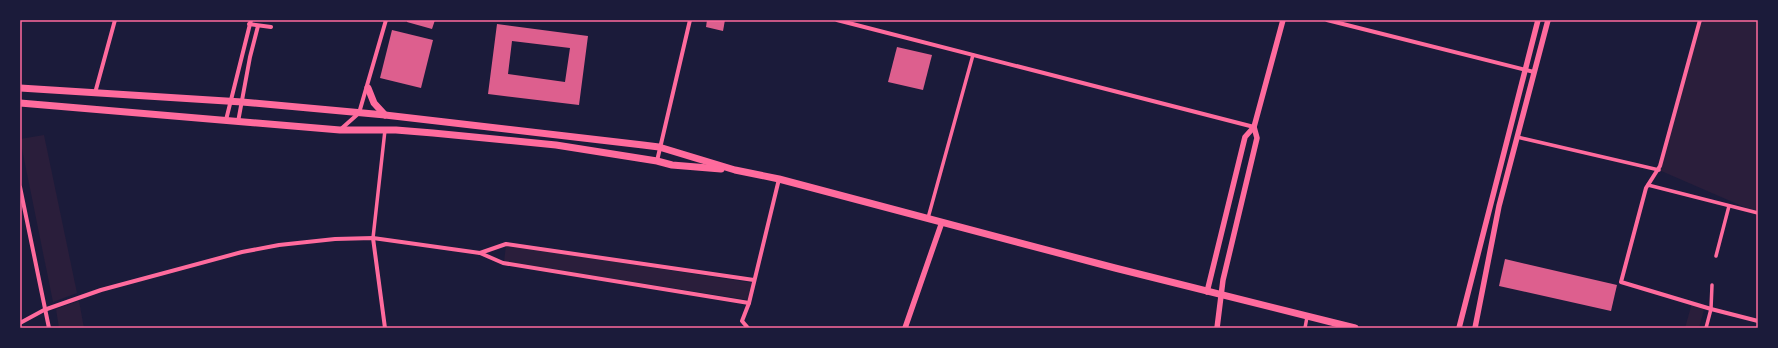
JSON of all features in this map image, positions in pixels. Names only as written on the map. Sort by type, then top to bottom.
[{"type":"main road","points":[[20,88],[95,94],[230,101],[385,115],[659,147],[735,170],[779,179],[1207,292],[1355,328]]},
{"type":"main road","points":[[368,88],[374,103],[385,115]]},
{"type":"main road","points":[[20,103],[340,130],[385,130],[433,133],[556,145],[657,161],[672,165],[735,170]]},
{"type":"main road","points":[[1338,325],[1346,328]]},
{"type":"street","points":[[95,94],[100,81],[115,20]]},
{"type":"street","points":[[340,130],[359,113],[368,88],[386,20]]},
{"type":"street","points":[[657,161],[659,147],[690,20]]},
{"type":"street","points":[[837,20],[1254,127]]},
{"type":"street","points":[[1207,292],[1245,137],[1254,127],[1283,20]]},
{"type":"street","points":[[1327,20],[1534,72]]},
{"type":"street","points":[[1459,328],[1538,20]]},
{"type":"street","points":[[1475,328],[1494,230],[1548,20]]},
{"type":"street","points":[[1700,20],[1659,170],[1648,185],[1621,282],[1711,309],[1758,321]]},
{"type":"street","points":[[226,120],[250,22],[258,26],[271,27]]},
{"type":"street","points":[[238,122],[258,26]]},
{"type":"street","points":[[928,218],[973,55]]},
{"type":"street","points":[[1217,328],[1220,295],[1257,138],[1254,127]]},
{"type":"street","points":[[385,130],[373,238],[385,328]]},
{"type":"street","points":[[1517,137],[1659,170]]},
{"type":"street","points":[[748,328],[742,321],[750,303],[754,280],[779,179]]},
{"type":"street","points":[[1648,185],[1758,213]]},
{"type":"street","points":[[20,187],[44,310],[49,328]]},
{"type":"street","points":[[1716,256],[1729,206]]},
{"type":"street","points":[[905,328],[942,222]]},
{"type":"street","points":[[20,323],[44,310],[142,277],[242,252],[309,241],[373,238],[480,254],[503,263],[750,303]]},
{"type":"street","points":[[480,254],[506,244],[754,280]]},
{"type":"street","points":[[1706,328],[1711,309],[1712,285]]},
{"type":"street","points":[[1305,328],[1307,317]]},
{"type":"shaded area","points":[[1701,20],[1758,20],[1758,213],[1659,170]]},
{"type":"shaded area","points":[[44,135],[77,293],[53,302],[20,139]]},
{"type":"shaded area","points":[[506,245],[753,283],[749,300],[504,262]]},
{"type":"shaded area","points":[[79,301],[84,328],[59,328],[56,309]]},
{"type":"shaded area","points":[[1692,303],[1705,306],[1699,328],[1685,328]]},
{"type":"building","points":[[407,20],[435,20],[432,29],[407,22]]},
{"type":"building","points":[[707,20],[725,20],[723,31],[706,27]]},
{"type":"building","points":[[497,24],[588,36],[579,105],[488,94]],"holes":[[[512,41],[570,48],[565,82],[508,74]]]},
{"type":"building","points":[[392,30],[433,40],[421,88],[380,78]]},
{"type":"building","points":[[897,47],[932,55],[923,90],[888,82]]},
{"type":"building","points":[[1505,259],[1617,285],[1611,311],[1499,286]]}]
